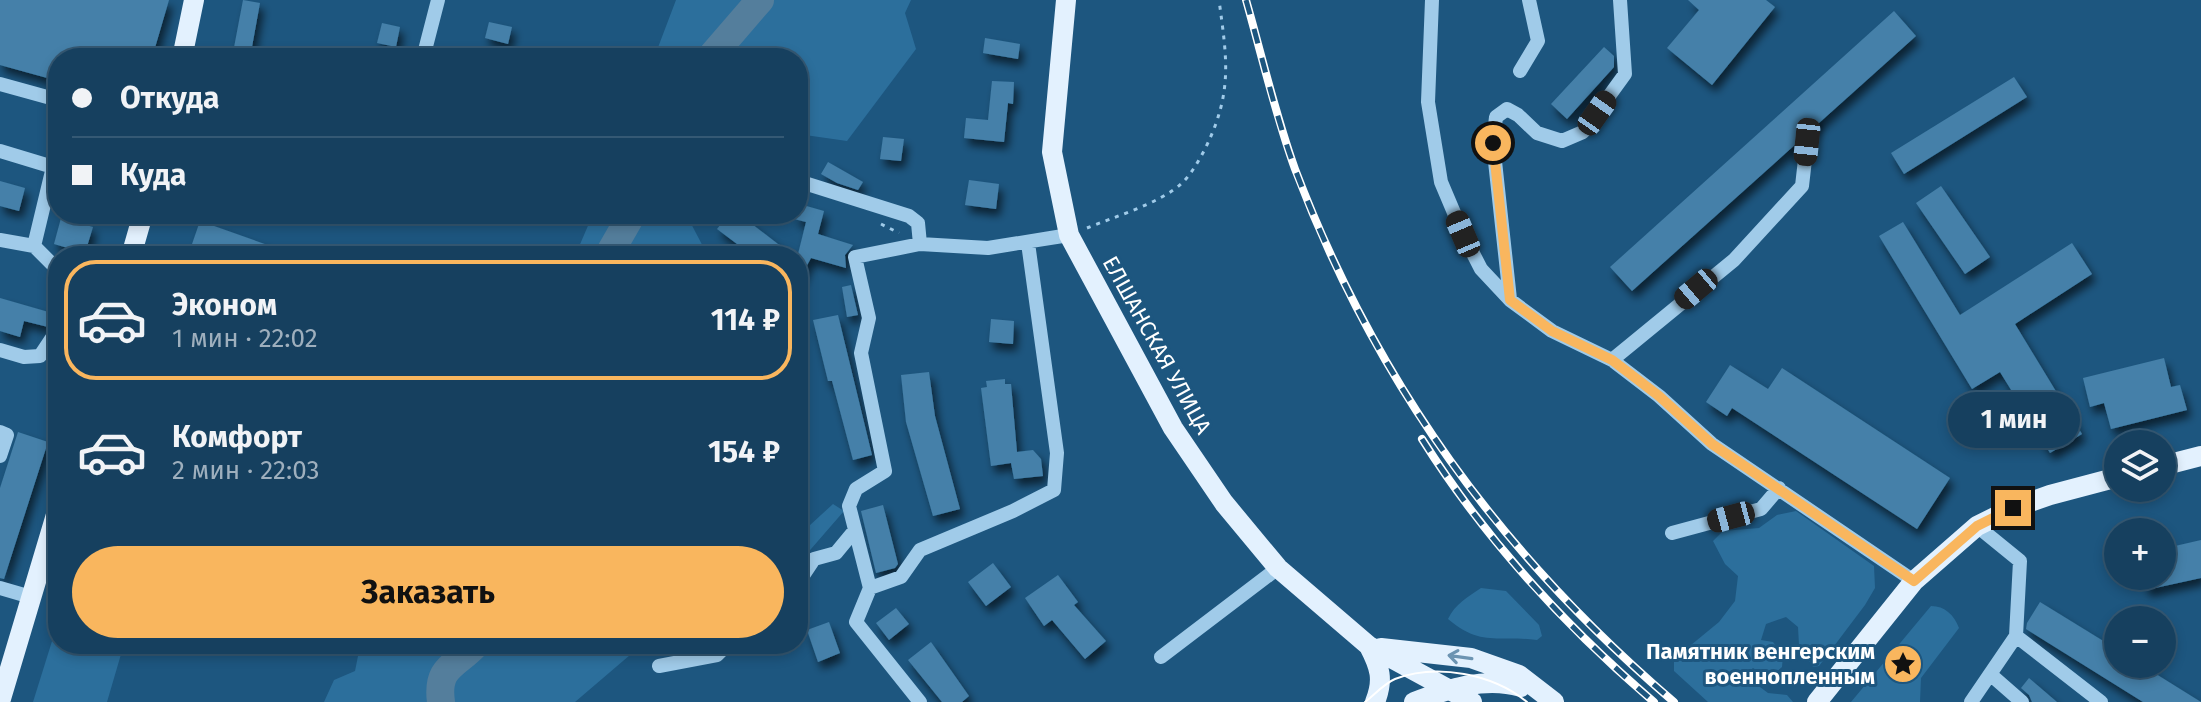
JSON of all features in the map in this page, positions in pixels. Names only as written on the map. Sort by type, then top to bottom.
[{"type":"main road","points":[[184,48],[194,0]]},
{"type":"main road","name":"ЕЛШАНСКАЯ УЛИЦА","points":[[1066,0],[1052,152],[1069,235],[1173,428],[1224,503],[1278,568],[1369,646],[1472,702]]},
{"type":"main road","points":[[134,246],[140,224]]},
{"type":"main road","points":[[2176,462],[2201,456]]},
{"type":"main road","points":[[1817,702],[1914,581],[1977,526],[2013,508],[2104,481]]},
{"type":"main road","points":[[0,702],[48,541]]},
{"type":"main road","points":[[1369,646],[1471,658],[1519,675],[1549,698]]},
{"type":"main road","points":[[1369,646],[1381,669],[1380,690],[1375,702]]},
{"type":"main road","points":[[1414,702],[1446,690],[1491,682],[1511,684],[1549,698]]},
{"type":"street","points":[[426,48],[438,0]]},
{"type":"street","points":[[1432,0],[1428,102],[1441,182],[1481,269],[1510,300],[1552,331],[1612,360],[1659,396],[1712,444],[1914,581]]},
{"type":"street","points":[[1520,71],[1538,41],[1529,0]]},
{"type":"street","points":[[1510,300],[1493,143],[1496,117],[1507,109],[1537,133],[1562,141],[1583,132],[1625,74],[1620,0]]},
{"type":"street","points":[[0,84],[48,97]]},
{"type":"street","points":[[1612,360],[1734,260],[1802,186],[1807,142]]},
{"type":"street","points":[[0,151],[48,165]]},
{"type":"street","points":[[808,184],[909,216],[918,223],[920,244]]},
{"type":"street","points":[[34,246],[48,188]]},
{"type":"street","points":[[920,702],[856,622],[870,588],[849,506],[856,489],[885,471],[861,353],[869,318],[855,257],[920,244],[988,248],[1069,235]]},
{"type":"street","points":[[0,240],[34,246],[48,260]]},
{"type":"street","points":[[870,588],[901,577],[920,550],[1013,511],[1054,490],[1057,453],[1028,243]]},
{"type":"street","points":[[0,350],[24,357],[40,356],[48,347]]},
{"type":"street","points":[[0,432],[7,435],[0,456]]},
{"type":"street","points":[[1672,533],[1761,509],[1779,488]]},
{"type":"street","points":[[1971,702],[2016,636],[2020,561],[1977,526]]},
{"type":"street","points":[[808,568],[814,559],[836,553],[855,530]]},
{"type":"street","points":[[1161,657],[1278,568]]},
{"type":"street","points":[[0,588],[31,597]]},
{"type":"street","points":[[2016,636],[2101,702]]},
{"type":"street","points":[[659,666],[718,654]]},
{"type":"street","points":[[1990,674],[2022,702]]},
{"type":"path","points":[[1069,235],[1144,205],[1181,185],[1198,163],[1222,110],[1228,76],[1219,0]]},
{"type":"shaded area","points":[[676,0],[911,0],[905,13],[916,49],[847,141],[808,135],[808,48],[658,48]]},
{"type":"shaded area","points":[[589,224],[691,224],[703,246],[579,246]]},
{"type":"shaded area","points":[[833,504],[844,511],[808,552],[809,526]]},
{"type":"shaded area","points":[[1796,511],[1874,566],[1875,588],[1819,666],[1813,667],[1799,645],[1798,627],[1786,617],[1766,624],[1761,640],[1773,642],[1783,655],[1782,667],[1769,678],[1753,668],[1744,675],[1768,693],[1787,695],[1793,702],[1708,702],[1674,671],[1674,659],[1719,622],[1735,601],[1738,576],[1725,564],[1713,541],[1723,531],[1759,528],[1777,515]]},
{"type":"shaded area","points":[[1481,588],[1506,591],[1539,625],[1542,636],[1537,640],[1480,637],[1448,619],[1458,605]]},
{"type":"shaded area","points":[[1931,606],[1948,612],[1959,628],[1921,678],[1920,702],[1851,702]]},
{"type":"shaded area","points":[[48,654],[121,654],[107,702],[33,702]]},
{"type":"shaded area","points":[[358,654],[632,654],[575,702],[324,702],[334,680],[355,671]]},
{"type":"building","points":[[0,0],[169,0],[155,48],[48,48],[48,78],[0,65]]},
{"type":"building","points":[[243,0],[260,3],[252,48],[234,48]]},
{"type":"building","points":[[1688,0],[1766,0],[1775,7],[1712,85],[1667,48],[1699,10]]},
{"type":"building","points":[[1894,11],[1916,36],[1809,132],[1800,136],[1797,143],[1632,291],[1610,267]]},
{"type":"building","points":[[489,22],[512,27],[508,44],[485,38]]},
{"type":"building","points":[[382,23],[400,27],[396,47],[377,43]]},
{"type":"building","points":[[985,38],[1020,44],[1018,59],[983,53]]},
{"type":"building","points":[[1604,47],[1614,56],[1614,67],[1567,119],[1551,104]]},
{"type":"building","points":[[2014,77],[2027,97],[1904,174],[1891,153]]},
{"type":"building","points":[[992,81],[1014,82],[1013,104],[1008,103],[1004,142],[964,138],[966,118],[988,120]]},
{"type":"building","points":[[883,137],[904,139],[901,161],[880,159]]},
{"type":"building","points":[[828,162],[863,182],[858,190],[821,174]]},
{"type":"building","points":[[969,180],[999,184],[996,209],[965,205]]},
{"type":"building","points":[[0,181],[25,188],[19,211],[0,206]]},
{"type":"building","points":[[1941,186],[1990,257],[1965,274],[1916,203]]},
{"type":"building","points":[[808,206],[824,211],[818,234],[853,245],[845,255],[846,268],[811,258],[808,264],[808,246],[800,246],[808,224]]},
{"type":"building","points":[[1903,222],[1960,315],[2072,243],[2092,274],[2015,324],[2082,434],[2050,453],[2000,372],[1972,389],[1879,236]]},
{"type":"building","points":[[59,224],[93,227],[87,246],[54,244]]},
{"type":"building","points":[[199,224],[208,224],[270,246],[191,246]]},
{"type":"building","points":[[721,224],[752,224],[782,246],[740,246],[717,229]]},
{"type":"building","points":[[851,285],[858,315],[847,317],[842,287]]},
{"type":"building","points":[[0,298],[48,312],[48,327],[24,321],[20,337],[0,331]]},
{"type":"building","points":[[838,315],[872,455],[853,460],[813,320]]},
{"type":"building","points":[[991,319],[1014,321],[1013,344],[989,342]]},
{"type":"building","points":[[2164,358],[2171,387],[2180,385],[2187,410],[2111,429],[2104,403],[2090,407],[2083,378]]},
{"type":"building","points":[[1730,365],[1768,389],[1782,368],[1950,478],[1917,529],[1732,408],[1727,416],[1706,402]]},
{"type":"building","points":[[929,372],[935,416],[960,509],[933,516],[906,422],[901,375]]},
{"type":"building","points":[[1005,379],[1005,384],[1011,384],[1017,452],[1033,450],[1041,459],[1043,476],[1014,479],[1011,463],[991,466],[981,388],[987,387],[986,381]]},
{"type":"building","points":[[18,432],[48,442],[4,579],[0,578],[0,488]]},
{"type":"building","points":[[883,505],[898,564],[895,568],[876,573],[861,511]]},
{"type":"building","points":[[2201,540],[2201,578],[2176,583],[2176,546]]},
{"type":"building","points":[[993,563],[1011,587],[986,606],[968,582]]},
{"type":"building","points":[[1058,575],[1078,602],[1074,605],[1106,641],[1085,659],[1052,620],[1044,626],[1025,598]]},
{"type":"building","points":[[2040,602],[2104,641],[2104,678],[2026,629]]},
{"type":"building","points":[[896,608],[909,624],[889,640],[876,623]]},
{"type":"building","points":[[829,622],[840,653],[818,662],[808,630]]},
{"type":"building","points":[[931,642],[969,696],[962,702],[942,702],[908,660]]},
{"type":"building","points":[[2029,678],[2057,702],[2032,702],[2021,688]]},
{"type":"building","points":[[2105,678],[2162,678],[2201,702],[2143,702]]},
{"type":"waterway","points":[[719,48],[760,0]]},
{"type":"waterway","points":[[614,246],[626,224]]},
{"type":"waterway","points":[[441,702],[440,690],[445,674],[465,654]]},
{"type":"tram line","points":[[1365,702],[1395,679],[1429,672],[1481,678],[1498,684],[1527,702]]},
{"type":"railway","points":[[1246,0],[1295,169],[1327,247],[1364,322],[1405,393],[1499,525],[1611,645],[1674,702]]},
{"type":"railway","points":[[1422,439],[1472,511],[1528,579],[1589,642],[1654,702]]},
{"type":"place","name":"Памятник венгерским военнопленным","points":[[1903,664]]},
{"type":"route","points":[[1493,143],[1510,300],[1552,331],[1612,360],[1659,396],[1712,444],[1914,581],[1977,526],[2013,508]]}]
